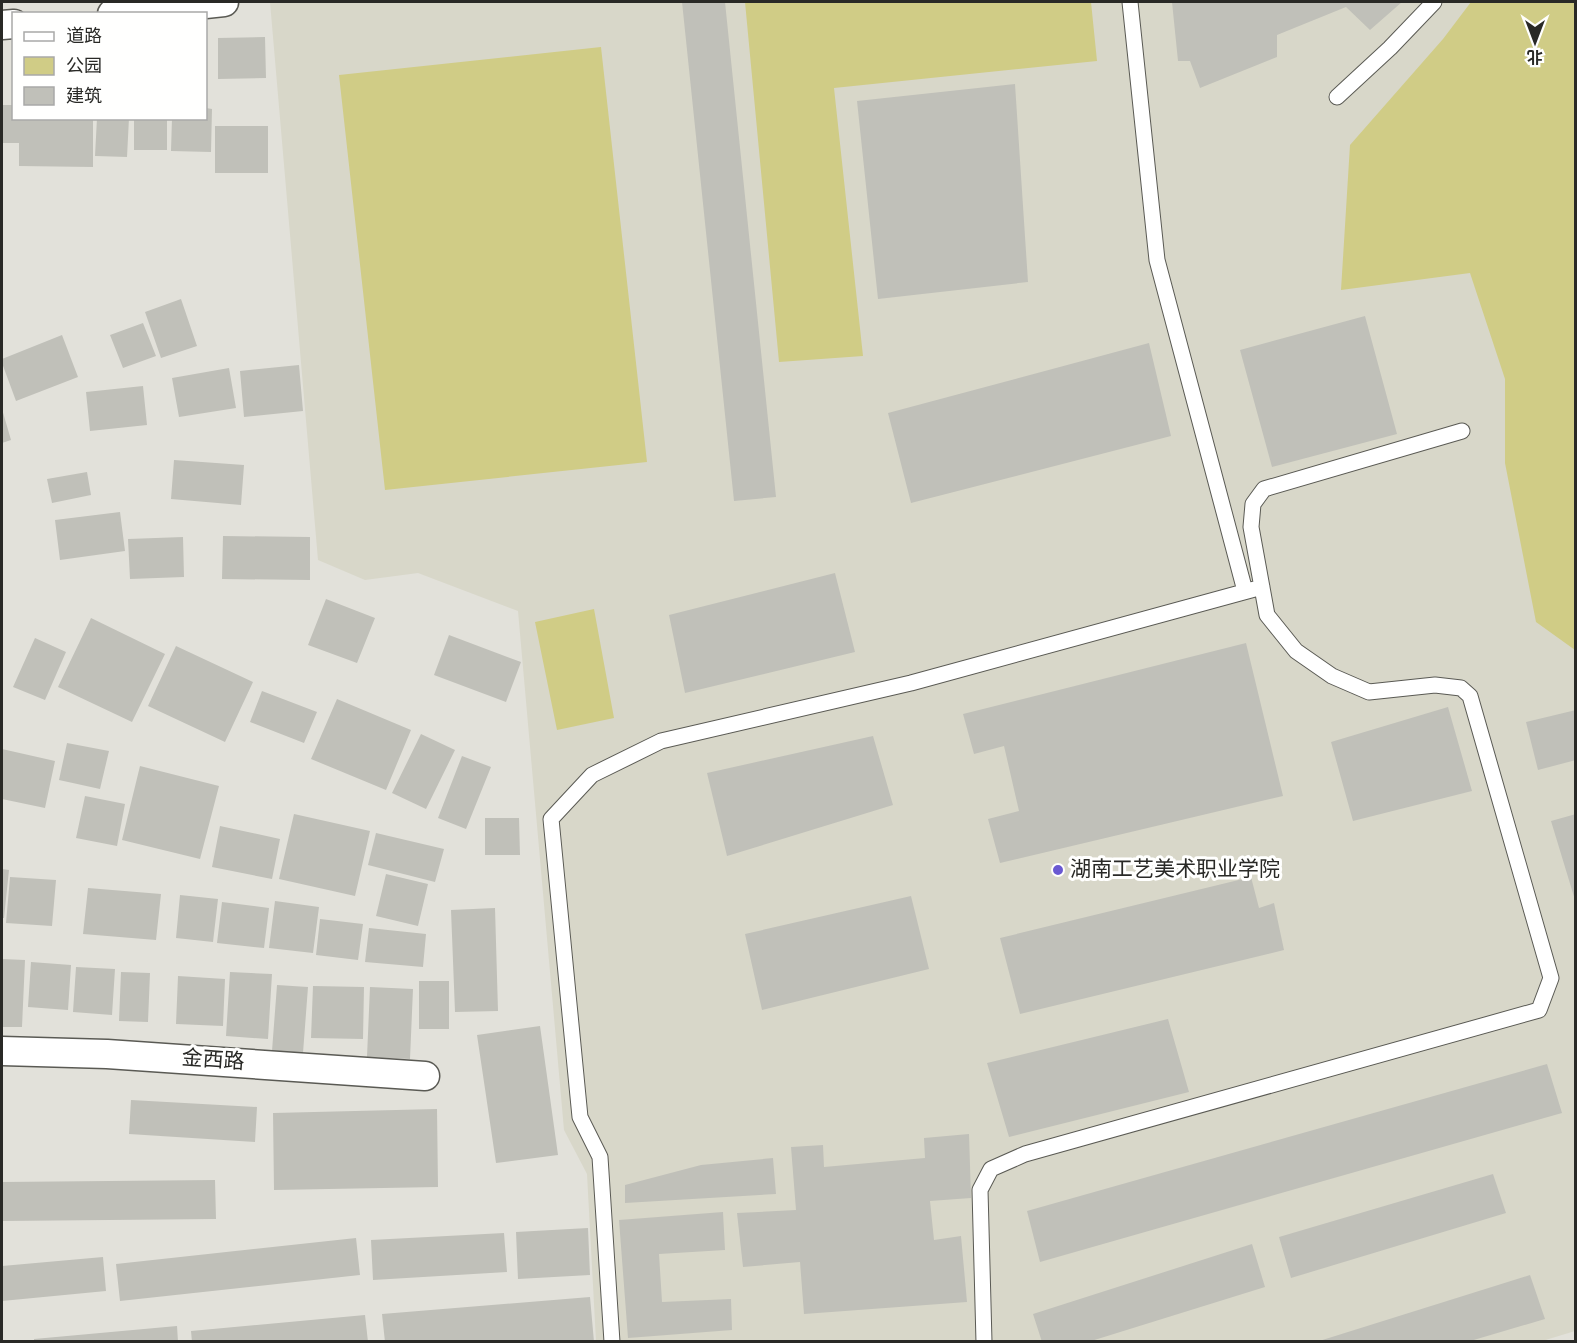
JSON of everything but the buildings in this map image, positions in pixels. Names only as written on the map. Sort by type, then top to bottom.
[{"type":"street","points":[[131,12],[224,2]]},
{"type":"street","name":"金西路","points":[[2,1051],[107,1054],[425,1076]]},
{"type":"lane","points":[[1130,2],[1157,260],[1245,591]]},
{"type":"lane","points":[[1336,96],[1390,48],[1434,2]]},
{"type":"lane","points":[[984,1341],[980,1191],[991,1169],[1025,1154],[1539,1010],[1551,978],[1470,696],[1461,688],[1435,685],[1369,692],[1332,676],[1296,651],[1267,615],[1251,527],[1253,504],[1264,489],[1462,430]]},
{"type":"lane","points":[[612,1341],[600,1157],[580,1117],[551,819],[592,775],[661,741],[910,683],[1262,587]]},
{"type":"shaded area","name":"湖南工艺美术职业学院","points":[[270,2],[1575,2],[1575,1331],[1539,1342],[596,1341],[587,1174],[564,1130],[518,611],[418,573],[365,580],[318,560]]},
{"type":"green space","points":[[745,2],[1091,2],[1097,61],[834,88],[863,356],[779,362]]},
{"type":"green space","points":[[1471,2],[1575,2],[1575,650],[1536,622],[1505,463],[1505,379],[1470,273],[1341,290],[1350,145],[1443,39]]},
{"type":"green space","points":[[601,47],[647,462],[385,490],[339,75]]},
{"type":"green space","points":[[594,609],[614,718],[557,730],[535,622]]},
{"type":"place","name":"湖南工艺美术职业学院","points":[[1058,870]]}]
